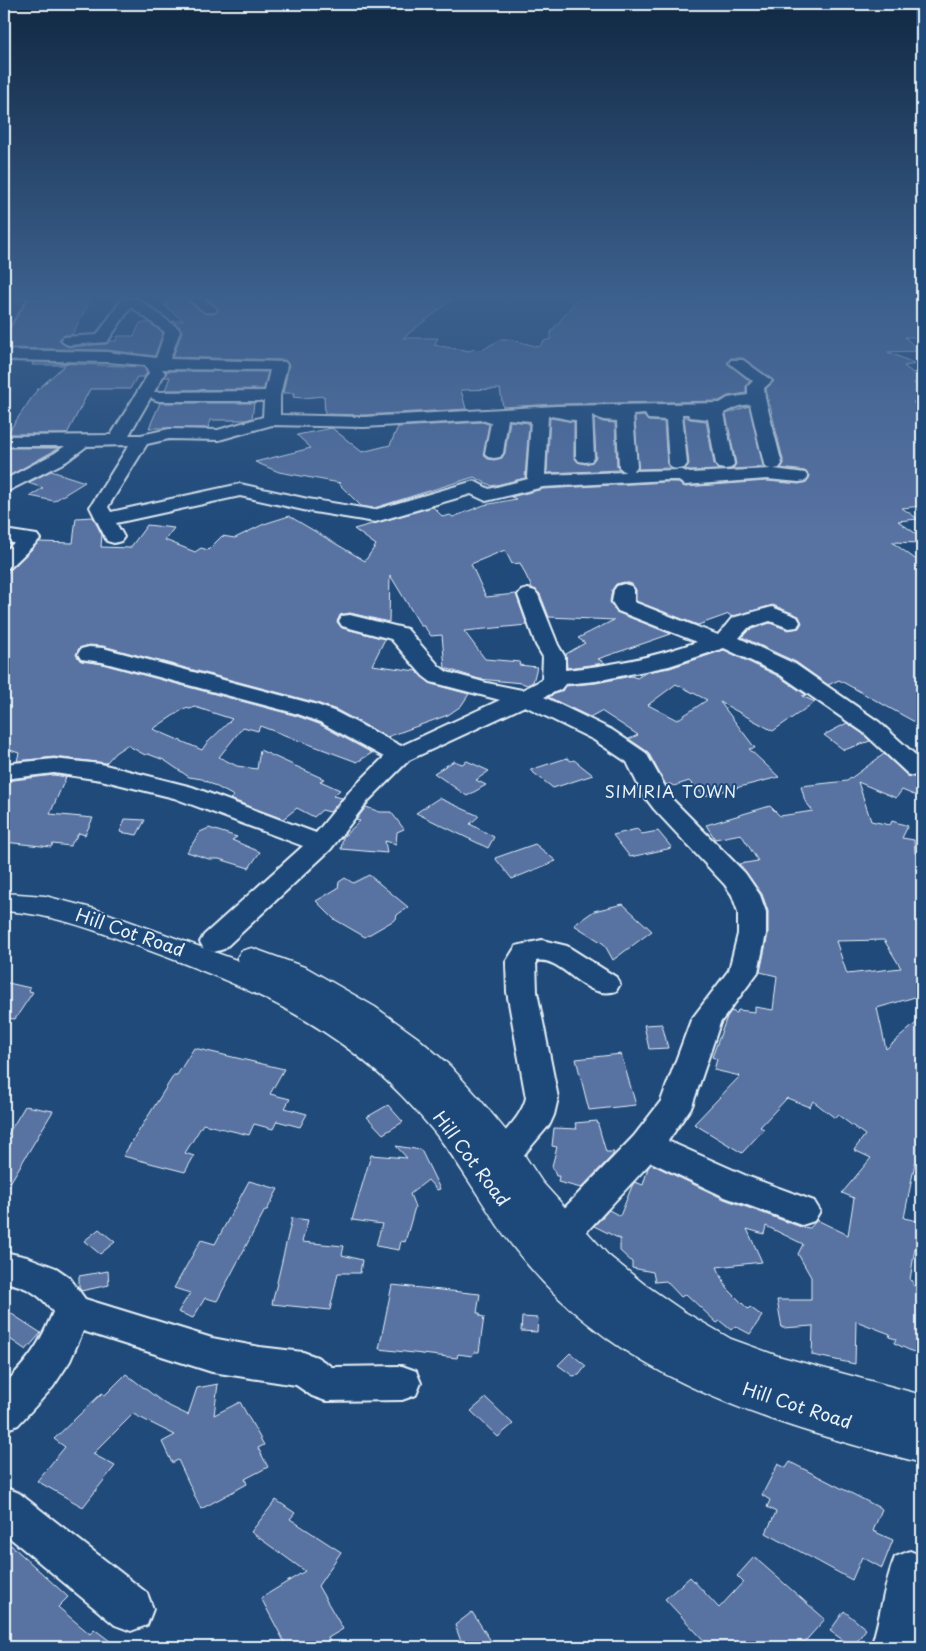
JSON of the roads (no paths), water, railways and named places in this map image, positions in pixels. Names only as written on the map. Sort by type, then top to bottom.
[{"type":"main road","name":"Hill Cot Road","points":[[4,886],[39,887],[69,893],[214,942],[296,975],[364,1015],[406,1046],[438,1075],[505,1154],[529,1192],[594,1266],[630,1296],[669,1323],[717,1351],[776,1374],[922,1414]]},
{"type":"main road","name":"Hill Cot Road","points":[[4,902],[38,903],[204,958],[264,982],[333,1019],[367,1043],[410,1082],[443,1118],[535,1247],[568,1282],[610,1318],[654,1348],[706,1374],[760,1396],[922,1444]]},
{"type":"street","points":[[117,440],[155,376]]},
{"type":"street","points":[[271,420],[272,396],[276,376]]},
{"type":"street","points":[[756,376],[764,382],[756,386],[757,398],[773,464]]},
{"type":"street","points":[[159,396],[272,396]]},
{"type":"street","points":[[4,441],[141,440],[169,434],[219,435],[271,420],[364,422],[556,411],[724,408],[734,402],[757,398]]},
{"type":"street","points":[[724,408],[730,469]]},
{"type":"street","points":[[694,409],[696,413],[716,414],[730,469]]},
{"type":"street","points":[[652,410],[654,415],[674,415],[678,464]]},
{"type":"street","points":[[556,411],[557,415],[584,415],[585,457]]},
{"type":"street","points":[[599,411],[601,415],[625,416],[628,467]]},
{"type":"street","points":[[516,413],[523,417],[540,417],[536,477]]},
{"type":"street","points":[[487,415],[488,418],[500,420],[494,453]]},
{"type":"street","points":[[114,537],[99,507],[141,440]]},
{"type":"street","points":[[4,487],[62,457],[82,441]]},
{"type":"street","points":[[106,519],[240,490],[308,505],[375,516],[474,487],[486,495],[544,482],[682,475],[685,479],[715,479],[730,469],[798,477]]},
{"type":"street","points":[[4,536],[30,539],[4,563]]},
{"type":"street","points":[[624,590],[623,602],[626,606],[722,642],[786,670],[871,727],[918,770]]},
{"type":"street","points":[[214,942],[321,844],[359,796],[400,755],[553,684],[554,657],[547,645],[528,595]]},
{"type":"street","points":[[554,678],[596,674],[649,664],[722,642],[740,623],[772,613],[789,622]]},
{"type":"street","points":[[350,621],[399,634],[430,671],[440,676],[485,690],[525,697],[603,735],[637,758],[655,793],[663,804],[735,879],[746,894],[752,912],[752,934],[743,972],[706,1020],[676,1106],[646,1145],[564,1232]]},
{"type":"street","points":[[89,654],[112,658],[306,709],[328,717],[400,755]]},
{"type":"street","points":[[4,772],[54,766],[101,772],[213,802],[321,844]]},
{"type":"street","points":[[505,1154],[538,1115],[542,1098],[522,992],[520,962],[526,953],[542,950],[557,953],[605,984]]},
{"type":"street","points":[[646,1145],[737,1187],[802,1211]]},
{"type":"street","points":[[4,1267],[16,1269],[43,1280],[60,1292],[72,1311],[212,1355],[260,1364],[303,1369],[326,1384],[402,1383]]},
{"type":"street","points":[[4,1412],[39,1375],[57,1350],[72,1311]]},
{"type":"street","points":[[4,1507],[131,1609]]},
{"type":"street","points":[[893,1647],[897,1639],[910,1572]]},
{"type":"district","name":"SIMIRIA TOWN","points":[[671,792]]}]
